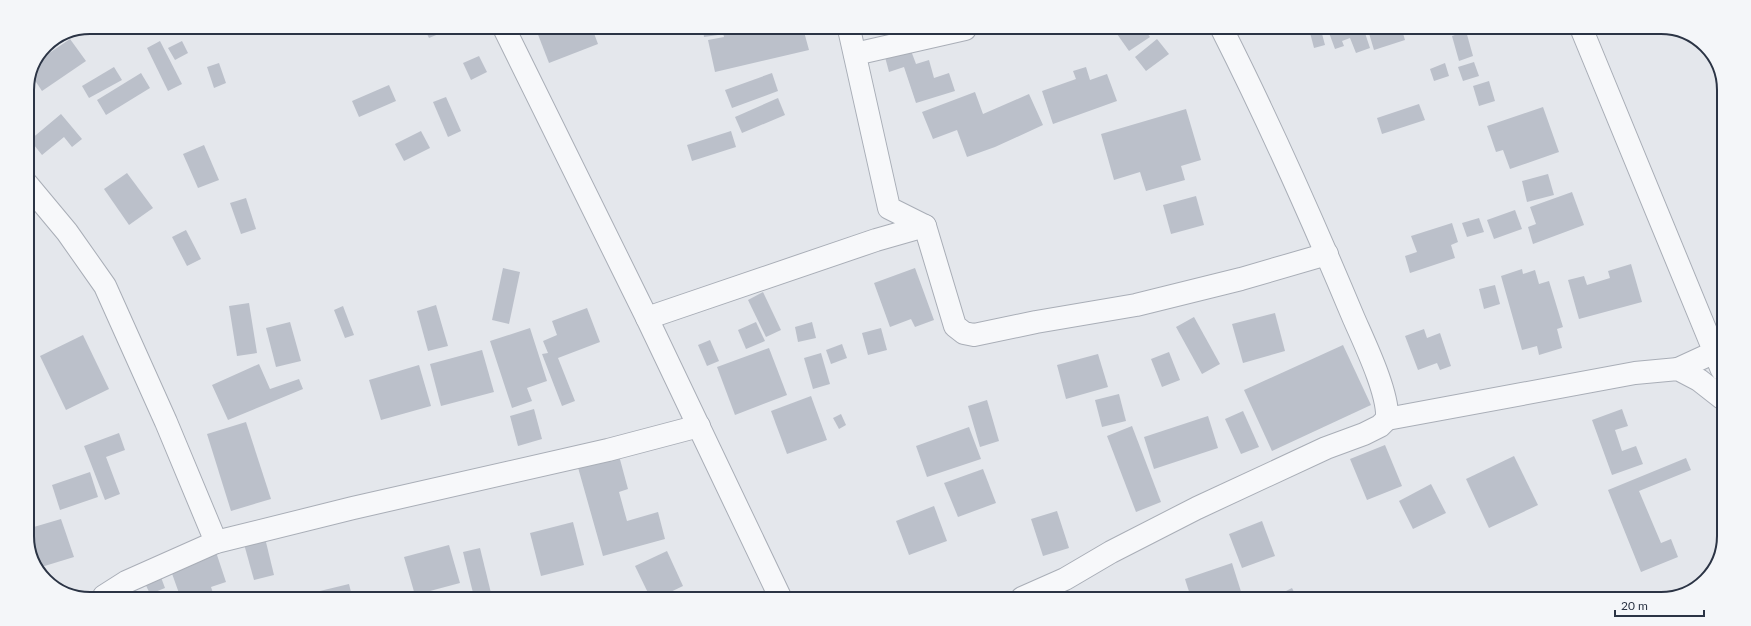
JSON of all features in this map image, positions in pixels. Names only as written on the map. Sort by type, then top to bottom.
[{"type":"street","points":[[507,34],[647,318],[778,592]]},
{"type":"street","points":[[850,34],[889,208],[926,226],[954,326],[964,333],[974,335],[1036,322],[1136,305],[1241,279],[1327,254]]},
{"type":"street","points":[[855,54],[943,34]]},
{"type":"street","points":[[1224,34],[1245,75],[1327,254],[1372,361],[1388,408],[1387,419]]},
{"type":"street","points":[[1584,34],[1717,359]]},
{"type":"street","points":[[34,192],[67,232],[105,286],[166,422],[216,542]]},
{"type":"street","points":[[647,318],[876,240],[926,226]]},
{"type":"street","points":[[1036,592],[1065,579],[1112,552],[1197,508],[1326,448],[1364,434],[1380,426],[1387,419],[1635,373],[1717,361]]},
{"type":"street","points":[[1678,368],[1699,380],[1717,394]]},
{"type":"street","points":[[110,592],[126,582],[216,542],[353,508],[608,450],[699,426]]},
{"type":"building","points":[[427,34],[439,34],[429,38]]},
{"type":"building","points":[[538,34],[594,34],[598,44],[549,63]]},
{"type":"building","points":[[704,34],[718,34],[718,35],[704,37]]},
{"type":"building","points":[[723,34],[805,34],[809,50],[715,72],[708,40],[724,37]]},
{"type":"building","points":[[1117,34],[1148,34],[1150,37],[1129,51]]},
{"type":"building","points":[[1310,34],[1322,34],[1325,45],[1314,48]]},
{"type":"building","points":[[1329,34],[1365,34],[1370,48],[1356,53],[1350,38],[1342,41],[1344,46],[1335,49]]},
{"type":"building","points":[[1369,34],[1403,34],[1405,40],[1374,50]]},
{"type":"building","points":[[1458,34],[1467,34],[1473,56],[1459,61],[1452,36]]},
{"type":"building","points":[[70,39],[86,61],[42,91],[35,79],[38,68],[46,55]]},
{"type":"building","points":[[1157,39],[1169,54],[1146,71],[1135,57]]},
{"type":"building","points":[[160,41],[182,84],[168,91],[147,48]]},
{"type":"building","points":[[182,41],[188,53],[175,60],[168,48]]},
{"type":"building","points":[[910,48],[916,64],[929,60],[934,78],[949,73],[955,91],[916,103],[904,67],[889,72],[885,57]]},
{"type":"building","points":[[479,56],[487,72],[471,80],[463,63]]},
{"type":"building","points":[[1474,62],[1479,76],[1463,81],[1458,67]]},
{"type":"building","points":[[219,63],[226,83],[214,88],[207,67]]},
{"type":"building","points":[[1445,63],[1449,76],[1434,81],[1430,69]]},
{"type":"building","points":[[114,67],[122,80],[89,98],[82,86]]},
{"type":"building","points":[[1086,67],[1090,80],[1107,74],[1117,101],[1053,124],[1042,91],[1076,79],[1073,71]]},
{"type":"building","points":[[141,73],[150,88],[106,115],[97,100]]},
{"type":"building","points":[[772,73],[778,91],[732,108],[725,90]]},
{"type":"building","points":[[1489,81],[1495,101],[1479,106],[1473,86]]},
{"type":"building","points":[[389,85],[396,101],[359,117],[352,101]]},
{"type":"building","points":[[975,92],[983,114],[1029,94],[1043,125],[995,147],[967,157],[957,130],[933,139],[922,112]]},
{"type":"building","points":[[446,97],[461,131],[448,137],[433,102]]},
{"type":"building","points":[[778,98],[785,115],[742,133],[735,117]]},
{"type":"building","points":[[1419,104],[1425,120],[1382,134],[1377,118]]},
{"type":"building","points":[[1543,107],[1559,152],[1510,169],[1503,150],[1496,152],[1487,126]]},
{"type":"building","points":[[1186,109],[1201,160],[1181,166],[1185,180],[1146,191],[1140,172],[1114,180],[1101,134]]},
{"type":"building","points":[[61,114],[82,139],[72,147],[64,137],[42,155],[34,145],[34,137]]},
{"type":"building","points":[[421,131],[430,148],[404,161],[395,144]]},
{"type":"building","points":[[731,131],[736,147],[692,161],[687,145]]},
{"type":"building","points":[[204,145],[219,180],[198,188],[183,154]]},
{"type":"building","points":[[127,173],[153,208],[129,225],[104,189]]},
{"type":"building","points":[[1548,174],[1554,195],[1527,202],[1522,181]]},
{"type":"building","points":[[1572,192],[1584,225],[1533,244],[1528,227],[1536,224],[1530,207]]},
{"type":"building","points":[[1196,196],[1204,225],[1171,234],[1163,205]]},
{"type":"building","points":[[246,198],[256,229],[241,234],[230,203]]},
{"type":"building","points":[[1515,210],[1522,229],[1494,239],[1487,220]]},
{"type":"building","points":[[1479,218],[1484,232],[1467,237],[1462,223]]},
{"type":"building","points":[[1452,223],[1458,242],[1451,245],[1455,258],[1410,273],[1405,256],[1417,252],[1411,236]]},
{"type":"building","points":[[186,230],[201,259],[187,266],[172,237]]},
{"type":"building","points":[[1631,264],[1642,302],[1579,319],[1568,280],[1584,276],[1587,285],[1610,278],[1608,271]]},
{"type":"building","points":[[503,268],[520,272],[509,324],[492,320]]},
{"type":"building","points":[[915,268],[934,320],[915,327],[911,319],[890,327],[874,283]]},
{"type":"building","points":[[1522,269],[1523,274],[1535,270],[1539,284],[1549,281],[1563,327],[1557,329],[1562,348],[1539,355],[1537,346],[1522,350],[1501,276]]},
{"type":"building","points":[[1495,285],[1500,304],[1484,309],[1479,289]]},
{"type":"building","points":[[763,292],[781,330],[766,337],[748,300]]},
{"type":"building","points":[[249,303],[257,353],[237,356],[229,306]]},
{"type":"building","points":[[436,305],[448,346],[428,351],[417,311]]},
{"type":"building","points":[[343,306],[354,335],[345,338],[334,310]]},
{"type":"building","points":[[587,308],[600,342],[558,358],[575,401],[562,406],[542,354],[548,353],[543,341],[557,335],[552,321]]},
{"type":"building","points":[[1275,313],[1285,351],[1243,363],[1232,324]]},
{"type":"building","points":[[1194,317],[1220,364],[1202,374],[1176,327]]},
{"type":"building","points":[[290,322],[301,361],[276,367],[266,328]]},
{"type":"building","points":[[756,322],[765,341],[746,349],[738,330]]},
{"type":"building","points":[[812,322],[816,338],[798,342],[795,327]]},
{"type":"building","points":[[530,328],[547,381],[527,388],[532,401],[512,408],[490,341]]},
{"type":"building","points":[[881,328],[887,350],[868,355],[862,333]]},
{"type":"building","points":[[1424,329],[1427,338],[1440,333],[1451,366],[1440,370],[1437,363],[1418,370],[1405,336]]},
{"type":"building","points":[[83,335],[109,389],[66,410],[40,356]]},
{"type":"building","points":[[710,340],[719,361],[707,366],[698,345]]},
{"type":"building","points":[[842,344],[847,358],[831,364],[826,350]]},
{"type":"building","points":[[1343,345],[1371,405],[1272,451],[1244,390]]},
{"type":"building","points":[[769,348],[787,395],[735,415],[717,367]]},
{"type":"building","points":[[482,350],[494,392],[441,406],[430,364]]},
{"type":"building","points":[[1169,352],[1180,380],[1162,387],[1151,359]]},
{"type":"building","points":[[821,353],[830,384],[813,389],[804,358]]},
{"type":"building","points":[[1098,354],[1108,387],[1066,399],[1057,365]]},
{"type":"building","points":[[259,364],[270,389],[299,379],[303,389],[228,420],[212,385]]},
{"type":"building","points":[[419,365],[431,406],[381,420],[369,380]]},
{"type":"building","points":[[1119,394],[1126,421],[1102,427],[1095,400]]},
{"type":"building","points":[[811,396],[827,440],[787,454],[771,411]]},
{"type":"building","points":[[987,400],[999,441],[980,447],[968,406]]},
{"type":"building","points":[[534,409],[542,439],[518,446],[510,416]]},
{"type":"building","points":[[1622,409],[1628,426],[1615,430],[1622,451],[1636,446],[1643,464],[1612,475],[1592,420]]},
{"type":"building","points":[[1243,411],[1259,447],[1241,454],[1225,419]]},
{"type":"building","points":[[841,414],[846,425],[839,429],[833,418]]},
{"type":"building","points":[[1208,416],[1218,448],[1154,469],[1144,437]]},
{"type":"building","points":[[246,422],[271,499],[231,511],[207,434]]},
{"type":"building","points":[[1132,426],[1161,502],[1136,512],[1107,436]]},
{"type":"building","points":[[969,427],[981,459],[927,477],[916,446]]},
{"type":"building","points":[[119,433],[125,450],[106,457],[120,494],[105,500],[84,446]]},
{"type":"building","points":[[1385,445],[1402,486],[1367,500],[1350,459]]},
{"type":"building","points":[[618,452],[628,489],[619,492],[627,521],[658,512],[665,539],[603,556],[577,464]]},
{"type":"building","points":[[1514,456],[1538,505],[1489,528],[1466,479]]},
{"type":"building","points":[[1686,458],[1691,470],[1639,491],[1661,543],[1671,539],[1678,557],[1641,572],[1608,490]]},
{"type":"building","points":[[983,469],[996,503],[958,517],[944,483]]},
{"type":"building","points":[[90,472],[98,497],[60,510],[52,485]]},
{"type":"building","points":[[1431,484],[1446,513],[1413,529],[1399,501]]},
{"type":"building","points":[[934,506],[947,541],[909,555],[896,521]]},
{"type":"building","points":[[1057,511],[1069,548],[1043,556],[1031,519]]},
{"type":"building","points":[[61,519],[74,557],[43,566],[38,558],[35,547],[34,527]]},
{"type":"building","points":[[1262,521],[1275,556],[1242,568],[1229,534]]},
{"type":"building","points":[[573,522],[584,565],[541,576],[530,533]]},
{"type":"building","points":[[265,538],[274,575],[254,580],[244,544]]},
{"type":"building","points":[[449,545],[460,583],[426,592],[414,592],[404,557]]},
{"type":"building","points":[[480,548],[491,592],[473,592],[463,552]]},
{"type":"building","points":[[667,551],[683,586],[670,592],[648,592],[635,566]]},
{"type":"building","points":[[216,552],[226,582],[211,587],[213,592],[179,592],[170,568]]},
{"type":"building","points":[[1232,563],[1241,592],[1189,592],[1185,579]]},
{"type":"building","points":[[159,572],[165,588],[155,592],[149,592],[143,579]]},
{"type":"building","points":[[349,584],[351,592],[316,592]]},
{"type":"building","points":[[1292,588],[1294,592],[1284,592]]}]
